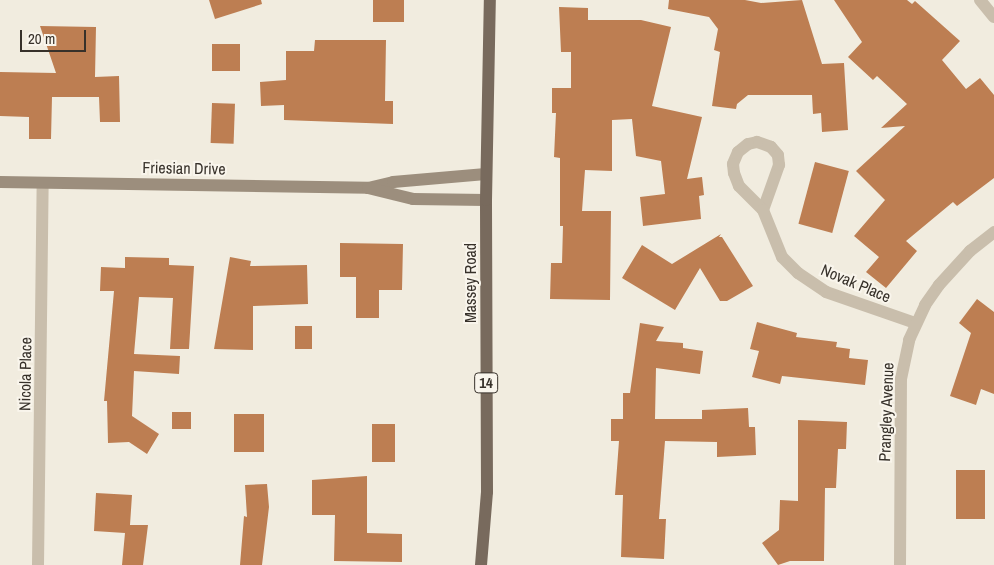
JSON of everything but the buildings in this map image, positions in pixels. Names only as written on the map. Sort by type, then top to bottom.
[{"type":"main road","name":"Massey Road","points":[[481,565],[487,492],[486,174],[490,0]]},
{"type":"street","points":[[980,0],[994,17]]},
{"type":"street","name":"Novak Place","points":[[763,210],[779,165],[778,155],[772,147],[757,142],[748,144],[738,152],[733,164],[739,186],[763,210],[782,257],[798,273],[826,292],[915,324]]},
{"type":"street","name":"Friesian Drive","points":[[368,188],[394,182],[486,174]]},
{"type":"street","name":"Friesian Drive","points":[[0,182],[368,188],[413,199],[486,200]]},
{"type":"street","name":"Nicola Place","points":[[38,565],[43,183]]},
{"type":"street","name":"Prangley Avenue","points":[[900,565],[901,379],[915,324],[948,274],[994,232]]}]
